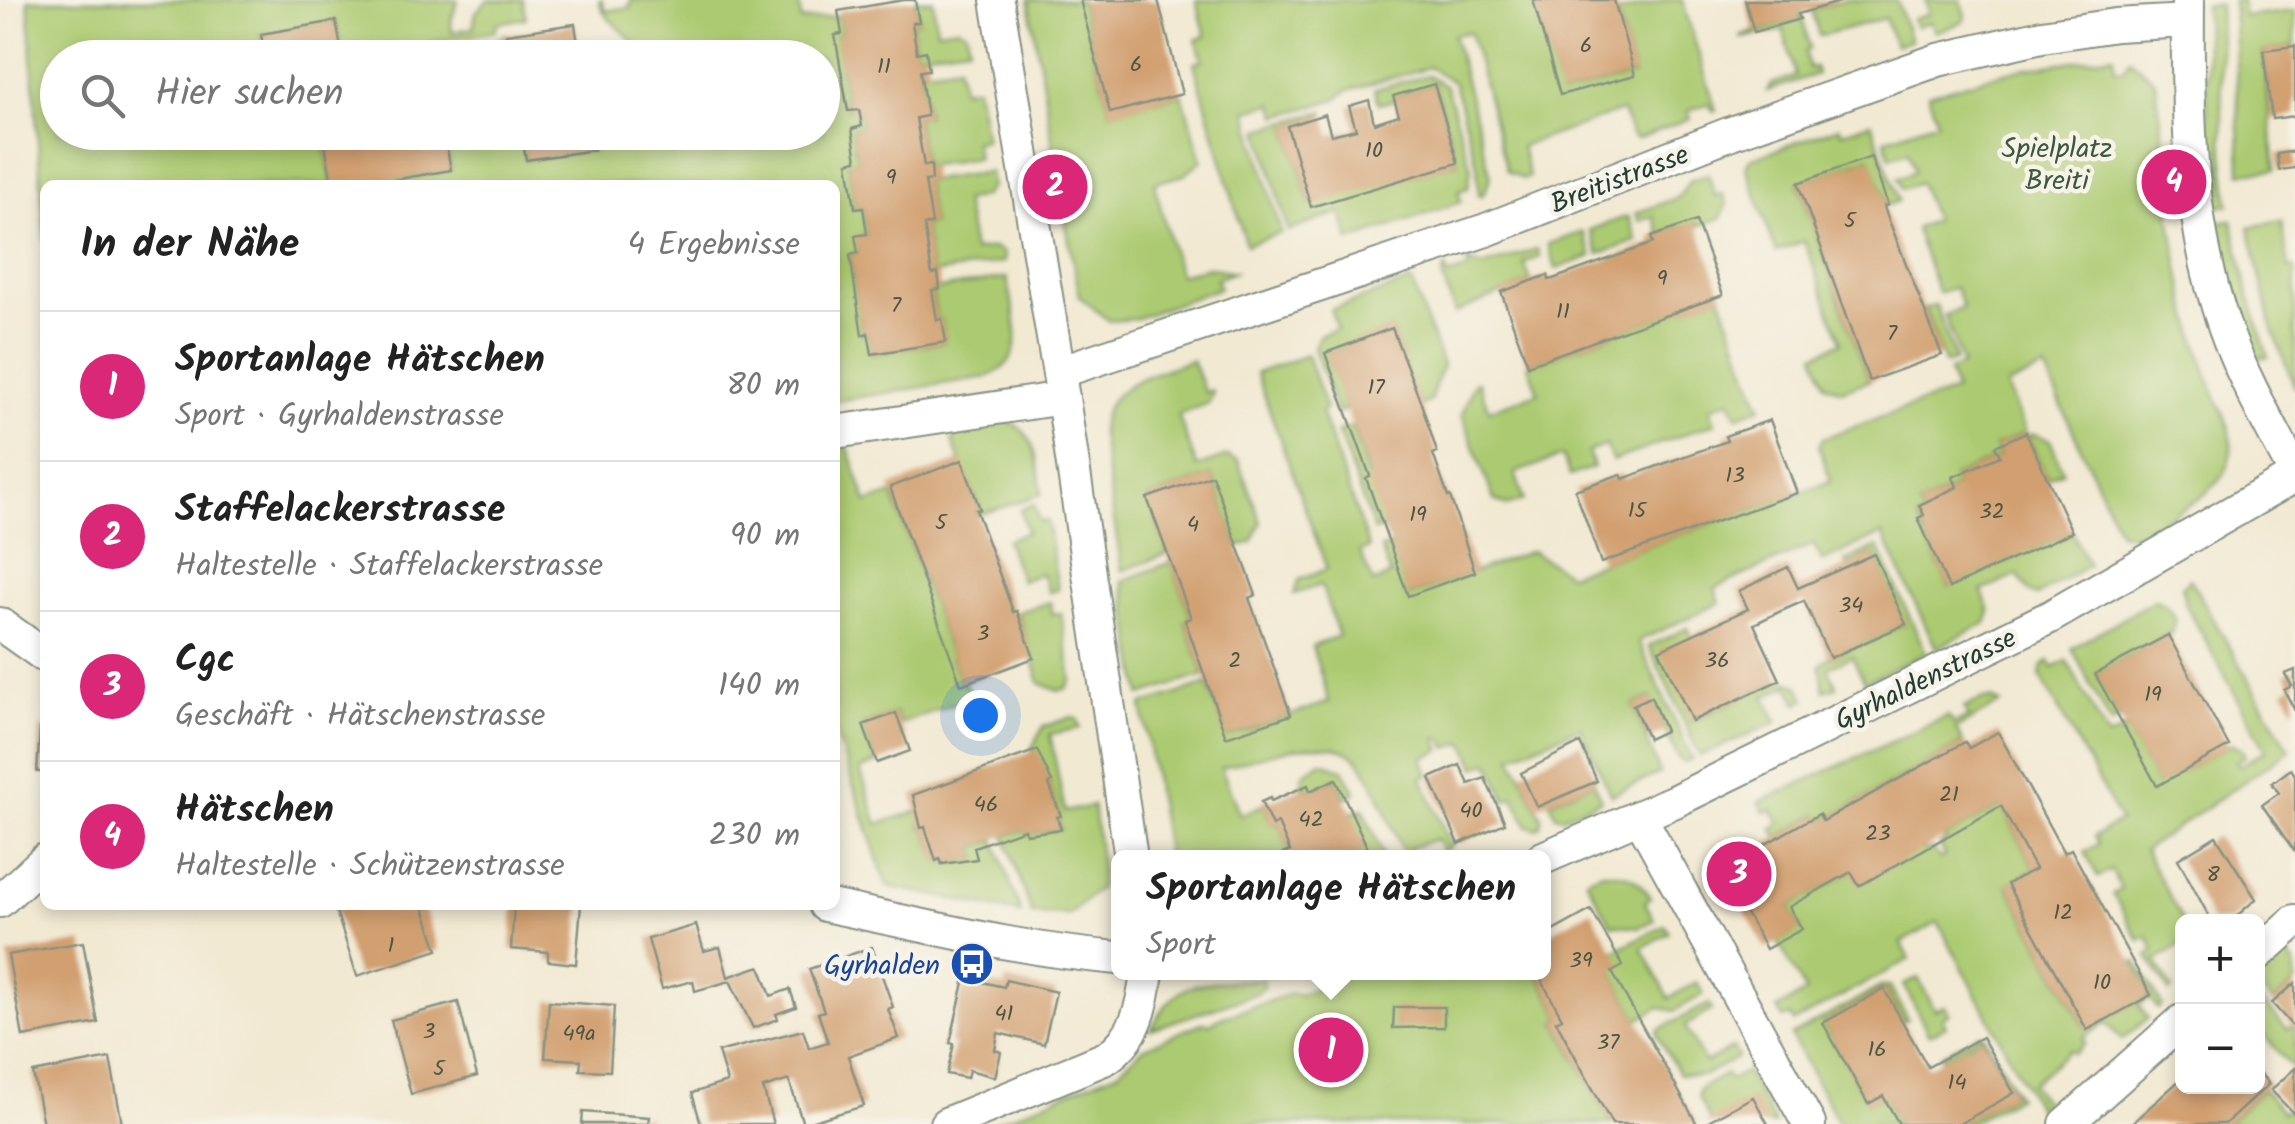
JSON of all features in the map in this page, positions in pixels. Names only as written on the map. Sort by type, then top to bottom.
[{"type":"street","points":[[997,0],[1061,385],[1130,850]]},
{"type":"street","points":[[2188,10],[2192,158],[2212,288],[2247,382],[2295,474]]},
{"type":"street","name":"Breitistrasse","points":[[840,431],[1061,385],[1938,60],[2188,10]]},
{"type":"street","name":"Gyrhaldenstrasse","points":[[1551,855],[1640,817],[2075,604],[2295,474]]},
{"type":"street","points":[[0,624],[40,652]]},
{"type":"street","points":[[1640,817],[1809,1124]]},
{"type":"street","points":[[0,901],[40,865]]},
{"type":"street","points":[[840,908],[983,940],[1111,957]]},
{"type":"street","points":[[2265,948],[2295,921]]},
{"type":"street","points":[[946,1124],[1120,1049],[1139,1015],[1146,980]]},
{"type":"street","points":[[2066,1124],[2175,1027]]},
{"type":"green space","points":[[28,0],[458,0],[451,21],[452,32],[473,28],[476,12],[488,0],[523,0],[526,18],[497,23],[491,32],[444,40],[340,40],[336,21],[261,34],[262,40],[40,40],[40,150],[326,150],[331,180],[41,180]]},
{"type":"green space","points":[[599,0],[605,11],[630,7],[630,0],[799,0],[801,21],[839,16],[842,34],[836,35],[837,40],[631,40],[602,9]]},
{"type":"green space","points":[[915,0],[933,0],[937,30],[958,27],[967,32],[969,46],[917,53],[912,23],[919,21]]},
{"type":"green space","points":[[1029,0],[1080,0],[1110,112],[1182,94],[1202,160],[1184,175],[1154,183],[1179,275],[1208,267],[1234,272],[1216,279],[1219,288],[1135,319],[1109,321],[1080,297],[1065,220],[1073,218],[1069,195],[1061,195]]},
{"type":"green space","points":[[1196,0],[1534,0],[1561,95],[1634,75],[1618,13],[1663,0],[1682,0],[1716,110],[1709,103],[1688,111],[1691,119],[1636,139],[1622,111],[1521,146],[1529,177],[1523,179],[1507,171],[1470,32],[1453,35],[1491,177],[1483,195],[1479,195],[1477,165],[1454,83],[1429,67],[1348,90],[1334,100],[1278,116],[1273,103],[1247,110],[1281,233],[1246,245],[1194,63],[1203,60],[1196,40],[1206,36]]},
{"type":"green space","points":[[1846,0],[1897,0],[1910,41],[1895,46],[1885,18],[1819,36],[1812,10]]},
{"type":"green space","points":[[1925,0],[1961,0],[1964,22],[1935,32],[1931,22],[1916,27],[1913,19],[1929,14]]},
{"type":"green space","points":[[2233,0],[2242,0],[2243,17],[2295,11],[2295,46],[2263,51],[2275,170],[2241,173]]},
{"type":"green space","points":[[2205,5],[2219,5],[2223,154],[2229,205],[2214,208],[2208,155]]},
{"type":"green space","points":[[1801,13],[1810,48],[1805,51],[1809,68],[1815,67],[1817,74],[1767,91],[1771,84],[1796,76],[1783,30],[1741,38],[1742,35],[1800,19]]},
{"type":"green space","name":"Spielplatz Breiti","points":[[2114,55],[2115,69],[2123,70],[2130,59],[2155,81],[2164,144],[2154,145],[2156,170],[2166,171],[2184,293],[2232,442],[2229,463],[2213,487],[2133,536],[2119,532],[2045,369],[2006,386],[2026,432],[1995,446],[2000,456],[1953,477],[1957,487],[1919,505],[1924,515],[1918,519],[1949,587],[2072,532],[2088,565],[2037,596],[2029,592],[2018,575],[1982,591],[1990,612],[1986,623],[1936,648],[1883,534],[1822,561],[1814,544],[1715,588],[1720,603],[1638,641],[1692,759],[1684,762],[1678,758],[1650,697],[1633,705],[1660,773],[1611,795],[1580,727],[1512,756],[1542,818],[1536,829],[1528,826],[1514,797],[1506,800],[1490,762],[1476,767],[1465,742],[1447,748],[1443,738],[1437,739],[1441,750],[1423,758],[1429,775],[1422,778],[1451,846],[1442,850],[1437,839],[1402,850],[1362,764],[1350,753],[1334,747],[1295,748],[1221,768],[1240,815],[1263,805],[1272,825],[1278,823],[1290,850],[1166,850],[1142,705],[1207,684],[1227,737],[1329,702],[1312,646],[1339,636],[1321,585],[1294,594],[1299,580],[1327,569],[1256,373],[1307,355],[1326,409],[1321,412],[1369,548],[1360,552],[1373,583],[1391,575],[1381,549],[1391,546],[1409,596],[1531,551],[1569,574],[1831,481],[1819,446],[1823,438],[1955,391],[1948,372],[1962,365],[1945,315],[1963,308],[1955,287],[1938,293],[1915,229],[1934,220],[1920,183],[1902,189],[1898,178],[1915,171],[1908,151],[1890,157],[1885,139],[1937,121],[1928,94],[2009,71]]},
{"type":"green space","points":[[840,62],[847,110],[859,110],[862,126],[852,129],[857,160],[848,163],[855,208],[863,207],[867,234],[856,236],[858,253],[850,255],[862,334],[868,333],[872,354],[945,342],[932,290],[1007,278],[1015,348],[1001,369],[986,377],[840,400],[840,180],[393,180],[451,170],[447,150],[524,150],[526,160],[594,150],[840,150]]},
{"type":"green space","points":[[958,65],[962,89],[976,87],[985,139],[974,141],[977,158],[924,166],[916,118],[927,116],[920,71]]},
{"type":"green space","points":[[1428,75],[1446,86],[1471,168],[1468,188],[1458,191],[1461,202],[1350,241],[1341,212],[1288,231],[1260,129],[1324,111],[1325,114],[1287,126],[1310,204],[1458,163],[1434,84],[1379,104],[1375,89]]},
{"type":"green space","points":[[1871,122],[1899,201],[1888,205],[1870,157],[1798,184],[1869,381],[1841,390],[1826,384],[1815,354],[1842,342],[1804,241],[1776,252],[1746,166],[1750,159],[1839,127],[1842,133]]},
{"type":"green space","points":[[989,172],[991,186],[984,196],[964,201],[973,251],[994,248],[1003,253],[1004,262],[932,274],[924,225],[932,224],[925,181]]},
{"type":"green space","points":[[1708,174],[1715,196],[1723,194],[1727,204],[1721,218],[1660,234],[1654,216],[1639,221],[1636,213],[1679,197],[1689,181]]},
{"type":"green space","points":[[1628,216],[1637,241],[1599,254],[1590,230]]},
{"type":"green space","points":[[2232,220],[2268,357],[2249,352],[2225,266],[2216,222]]},
{"type":"green space","points":[[2282,221],[2289,268],[2294,267],[2295,271],[2295,388],[2271,324],[2249,227]]},
{"type":"green space","points":[[1583,232],[1592,256],[1556,269],[1548,244]]},
{"type":"green space","points":[[1537,249],[1540,257],[1524,263],[1531,281],[1455,313],[1442,276],[1445,268],[1448,276],[1469,269],[1467,261],[1483,267]]},
{"type":"green space","points":[[1409,282],[1442,365],[1430,401],[1420,406],[1392,329],[1326,353],[1346,410],[1337,413],[1314,348],[1319,336],[1337,329],[1331,310]]},
{"type":"green space","points":[[1720,295],[1761,407],[1737,416],[1730,400],[1710,408],[1715,423],[1612,461],[1606,445],[1588,452],[1593,467],[1570,476],[1562,456],[1515,473],[1524,500],[1507,506],[1494,500],[1462,414],[1474,384],[1478,382],[1489,410],[1538,393],[1528,365]]},
{"type":"green space","points":[[1936,305],[1955,360],[1945,364],[1925,309]]},
{"type":"green space","points":[[1192,360],[1205,393],[1213,393],[1209,403],[1178,415],[1197,467],[1227,456],[1238,461],[1261,522],[1252,542],[1238,547],[1212,475],[1148,498],[1168,554],[1122,571],[1101,435],[1103,418],[1109,404],[1132,384]]},
{"type":"green space","points":[[1006,421],[1031,441],[1042,494],[978,515],[976,510],[980,508],[952,441],[961,427],[963,434],[985,431],[984,424]]},
{"type":"green space","points":[[1352,427],[1385,528],[1374,531],[1338,432]]},
{"type":"green space","points":[[2028,436],[2050,440],[2063,471],[2047,478]]},
{"type":"green space","points":[[847,445],[867,503],[892,494],[961,684],[965,683],[969,692],[965,700],[900,724],[896,713],[863,725],[877,763],[860,770],[878,824],[919,811],[921,828],[925,827],[937,860],[943,864],[977,859],[974,847],[995,840],[1021,913],[887,886],[840,745],[840,446]]},
{"type":"green space","points":[[1034,504],[1040,522],[1047,521],[1058,590],[1049,592],[1042,573],[1021,581],[1006,540],[1027,532],[1020,510]]},
{"type":"green space","points":[[1878,547],[1926,653],[1865,682],[1852,656],[1828,668],[1837,687],[1825,691],[1820,666],[1827,659],[1905,624],[1874,554],[1848,565],[1845,561]]},
{"type":"green space","points":[[1171,562],[1191,618],[1185,621],[1204,675],[1141,695],[1123,581]]},
{"type":"green space","points":[[2190,579],[2290,750],[2144,850],[2179,914],[2175,914],[2175,949],[2156,961],[2172,989],[2169,992],[2148,956],[2155,950],[2147,936],[2139,940],[2113,894],[2121,889],[2111,870],[2098,877],[2085,852],[2098,844],[2094,836],[2120,821],[2040,675],[2049,661],[2053,668],[2067,661],[2108,738],[2126,729],[2157,785],[2232,744],[2241,748],[2245,756],[2236,761],[2239,766],[2266,750],[2185,603],[2182,587]]},
{"type":"green space","points":[[2154,600],[2165,605],[2172,615],[2175,623],[2171,633],[2096,674],[2120,719],[2111,724],[2072,648]]},
{"type":"green space","points":[[1050,602],[1052,614],[1061,613],[1072,680],[1067,688],[1058,691],[1040,683],[1018,612]]},
{"type":"green space","points":[[1688,628],[1692,721],[1783,679],[1798,685],[1806,700],[1798,703],[1789,685],[1765,696],[1777,722],[1700,756],[1649,646]]},
{"type":"green space","points":[[1991,699],[2001,703],[1956,729],[1963,743],[1823,821],[1818,814],[1778,837],[1773,828],[1780,823],[1772,809],[1765,812],[1759,802],[1948,716],[1954,724],[1968,717],[1964,708]]},
{"type":"green space","points":[[1072,717],[1078,720],[1080,728],[1050,734],[1065,812],[1093,806],[1100,887],[1070,915],[1032,914],[1005,836],[1024,829],[1027,834],[1061,829],[1051,782],[1032,748],[1043,727]]},
{"type":"green space","points":[[1322,762],[1343,769],[1356,793],[1345,798],[1336,779],[1310,791],[1307,785],[1302,787],[1303,774]]},
{"type":"green space","points":[[1594,782],[1601,800],[1562,817],[1556,815],[1550,802]]},
{"type":"green space","points":[[2001,806],[2035,869],[2007,885],[2086,1029],[2151,995],[2133,962],[2136,961],[2162,1005],[2158,1009],[2149,998],[2139,1006],[2148,1018],[2122,1040],[2106,1022],[2082,1039],[2085,1043],[2074,1054],[2070,1050],[2031,1084],[2045,1102],[2037,1108],[1938,922],[1901,943],[1910,959],[1794,1022],[1790,1016],[1783,1019],[1777,1009],[1806,992],[1778,942],[1801,928],[1789,907],[1851,872],[1924,849],[1933,849],[1939,859],[1945,856],[1940,844],[1946,841],[1944,838]]},
{"type":"green space","points":[[1363,809],[1381,850],[1349,850],[1351,813]]},
{"type":"green space","points":[[1603,872],[1636,881],[1650,898],[1645,902],[1654,920],[1639,927],[1611,924],[1586,879]]},
{"type":"green space","points":[[1665,925],[1669,932],[1642,948],[1669,998],[1697,982],[1704,994],[1674,1011],[1660,1007],[1638,1019],[1612,972],[1614,951]]},
{"type":"green space","points":[[2283,951],[2295,964],[2295,983],[2273,1002],[2265,992],[2265,968]]},
{"type":"green space","points":[[1918,978],[1935,1010],[1945,1006],[1950,1014],[1942,1018],[1946,1026],[1929,1035],[1904,985]]},
{"type":"green space","points":[[1262,980],[1264,986],[1258,993],[1151,1029],[1173,998],[1209,982]]},
{"type":"green space","points":[[1333,980],[1541,980],[1562,1018],[1556,1022],[1612,1124],[992,1124],[1119,1071],[1143,1048],[1204,1022],[1210,1024],[1293,993],[1300,995]]},
{"type":"green space","points":[[1882,986],[1890,986],[1907,1019],[1903,1021],[1884,989],[1823,1023],[1868,1103],[1883,1096],[1899,1124],[1839,1124],[1791,1036]]},
{"type":"green space","points":[[1709,1004],[1712,1010],[1685,1026],[1705,1063],[1733,1048],[1738,1057],[1703,1076],[1679,1074],[1658,1030]]},
{"type":"green space","points":[[2265,1004],[2287,1029],[2295,1029],[2295,1070],[2265,1037]]},
{"type":"green space","points":[[1978,1034],[1984,1035],[2018,1096],[1968,1124],[1959,1124],[2014,1093],[1982,1037],[1943,1059],[1941,1055]]},
{"type":"green space","points":[[1746,1072],[1775,1124],[1710,1120],[1698,1097],[1699,1089],[1726,1074],[1730,1080]]},
{"type":"green space","points":[[2265,1092],[2283,1112],[2289,1108],[2295,1115],[2295,1124],[2225,1124]]},
{"type":"building","points":[[915,0],[919,22],[912,23],[917,53],[926,51],[929,70],[920,71],[927,116],[916,118],[924,166],[931,165],[932,180],[925,181],[932,224],[924,225],[932,274],[938,273],[940,289],[932,290],[946,342],[872,354],[868,333],[862,335],[850,255],[858,253],[855,236],[867,234],[863,207],[855,208],[848,162],[857,160],[852,129],[862,126],[859,110],[848,111],[840,40],[835,35],[842,34],[838,11]]},
{"type":"building","points":[[1080,0],[1158,0],[1182,94],[1110,113]]},
{"type":"building","points":[[1533,0],[1614,0],[1635,75],[1560,95]]},
{"type":"building","points":[[1745,0],[1842,0],[1843,1],[1754,32]]},
{"type":"building","points":[[336,21],[340,40],[262,40],[261,34]]},
{"type":"building","points":[[575,24],[577,40],[507,40],[506,34]]},
{"type":"building","points":[[2295,46],[2295,116],[2272,119],[2263,50]]},
{"type":"building","points":[[1434,84],[1458,163],[1311,207],[1287,126],[1325,114],[1331,135],[1356,129],[1349,106],[1369,100],[1374,123],[1399,115],[1393,96]]},
{"type":"building","points":[[326,150],[447,150],[451,170],[393,180],[331,180]]},
{"type":"building","points":[[524,150],[594,150],[526,160]]},
{"type":"building","points":[[2295,151],[2295,168],[2279,170],[2277,154]]},
{"type":"building","points":[[1871,157],[1888,205],[1884,206],[1886,213],[1942,355],[1869,381],[1798,183]]},
{"type":"building","points":[[1696,221],[1723,295],[1528,365],[1501,292],[1548,275],[1549,280],[1553,279],[1653,243],[1651,237]]},
{"type":"building","points":[[1392,328],[1421,403],[1437,452],[1433,454],[1475,572],[1408,596],[1325,353]]},
{"type":"building","points":[[1770,420],[1797,493],[1601,563],[1575,490],[1621,474],[1623,479],[1727,441],[1725,436]]},
{"type":"building","points":[[2026,432],[2072,532],[1949,588],[1918,518],[1924,515],[1919,505],[1957,487],[1953,477],[2000,456],[1995,446]]},
{"type":"building","points":[[962,460],[1013,612],[1017,611],[1034,658],[961,685],[890,487]]},
{"type":"building","points":[[1212,475],[1256,595],[1249,598],[1291,715],[1226,737],[1185,620],[1191,618],[1147,498]]},
{"type":"building","points":[[1874,554],[1906,624],[1830,658],[1804,601],[1779,612],[1754,624],[1780,680],[1692,721],[1659,650],[1748,609],[1739,591],[1788,567],[1798,588]]},
{"type":"building","points":[[2168,635],[2229,746],[2157,786],[2095,674]]},
{"type":"building","points":[[2295,670],[2295,711],[2284,690],[2292,686],[2285,674]]},
{"type":"building","points":[[1651,697],[1665,731],[1648,739],[1633,705]]},
{"type":"building","points":[[896,713],[910,751],[877,763],[863,725]]},
{"type":"building","points":[[40,728],[40,772],[37,772]]},
{"type":"building","points":[[1998,732],[2064,853],[2071,849],[2151,995],[2087,1030],[2007,884],[2035,869],[2001,806],[1859,886],[1851,872],[1789,907],[1802,929],[1766,949],[1721,869],[1819,814],[1823,821],[1965,742],[1969,748]]},
{"type":"building","points":[[1580,743],[1597,781],[1537,807],[1521,773]]},
{"type":"building","points":[[1037,750],[1052,782],[1049,784],[1061,816],[1057,817],[1061,829],[1026,834],[1024,829],[974,847],[977,859],[942,864],[940,859],[936,861],[925,827],[921,828],[913,795]]},
{"type":"building","points":[[1460,765],[1469,784],[1485,778],[1505,823],[1459,844],[1430,778]]},
{"type":"building","points":[[2291,769],[2295,775],[2295,852],[2262,805],[2279,793],[2272,783]]},
{"type":"building","points":[[1336,779],[1368,849],[1290,850],[1278,823],[1272,826],[1261,802],[1308,785],[1310,791]]},
{"type":"building","points":[[2216,836],[2256,899],[2239,914],[2208,914],[2178,859]]},
{"type":"building","points":[[336,910],[425,910],[438,950],[357,976]]},
{"type":"building","points":[[514,910],[581,910],[576,964],[548,961],[548,952],[511,949]]},
{"type":"building","points":[[1591,910],[1623,966],[1612,972],[1697,1124],[1612,1124],[1556,1021],[1562,1018],[1541,980],[1551,980],[1551,932]]},
{"type":"building","points":[[696,925],[704,951],[720,947],[728,977],[760,966],[771,996],[790,989],[796,1007],[753,1028],[730,981],[695,991],[693,981],[662,989],[648,939]]},
{"type":"building","points":[[83,942],[98,1023],[23,1037],[8,955]]},
{"type":"building","points":[[872,947],[893,1007],[888,1009],[899,1038],[848,1056],[864,1106],[803,1124],[789,1080],[763,1088],[773,1124],[701,1124],[692,1093],[727,1082],[718,1052],[803,1030],[809,1048],[828,1042],[818,1013],[824,1011],[809,969]]},
{"type":"building","points":[[965,978],[1004,987],[1006,980],[1056,992],[1044,1044],[998,1033],[995,1050],[1001,1052],[995,1077],[969,1070],[967,1078],[947,1074]]},
{"type":"building","points":[[2295,983],[2295,1029],[2272,1003]]},
{"type":"building","points":[[1884,989],[1928,1067],[1982,1037],[2014,1093],[1959,1124],[1899,1124],[1883,1096],[1868,1104],[1823,1023]]},
{"type":"building","points":[[549,1001],[614,1006],[610,1071],[580,1070],[581,1060],[545,1058]]},
{"type":"building","points":[[458,1002],[477,1076],[411,1094],[391,1020]]},
{"type":"building","points":[[1394,1007],[1444,1007],[1444,1027],[1393,1028]]},
{"type":"building","points":[[110,1058],[122,1124],[43,1124],[33,1073]]},
{"type":"building","points":[[2295,1068],[2295,1115],[2271,1090]]},
{"type":"building","points":[[2175,1084],[2175,1094],[2258,1094],[2225,1124],[2131,1124]]},
{"type":"building","points":[[1753,1097],[1768,1124],[1704,1124],[1710,1120]]},
{"type":"building","points":[[583,1112],[649,1117],[648,1124],[582,1124]]},
{"type":"place","name":"Hätschen","points":[[2174,182]]},
{"type":"place","name":"Staffelackerstrasse","points":[[1055,187]]},
{"type":"place","name":"Cgc","points":[[1739,874]]},
{"type":"place","name":"Gyrhalden","points":[[972,964]]},
{"type":"place","name":"Sportanlage Hätschen","points":[[1331,1050]]}]
